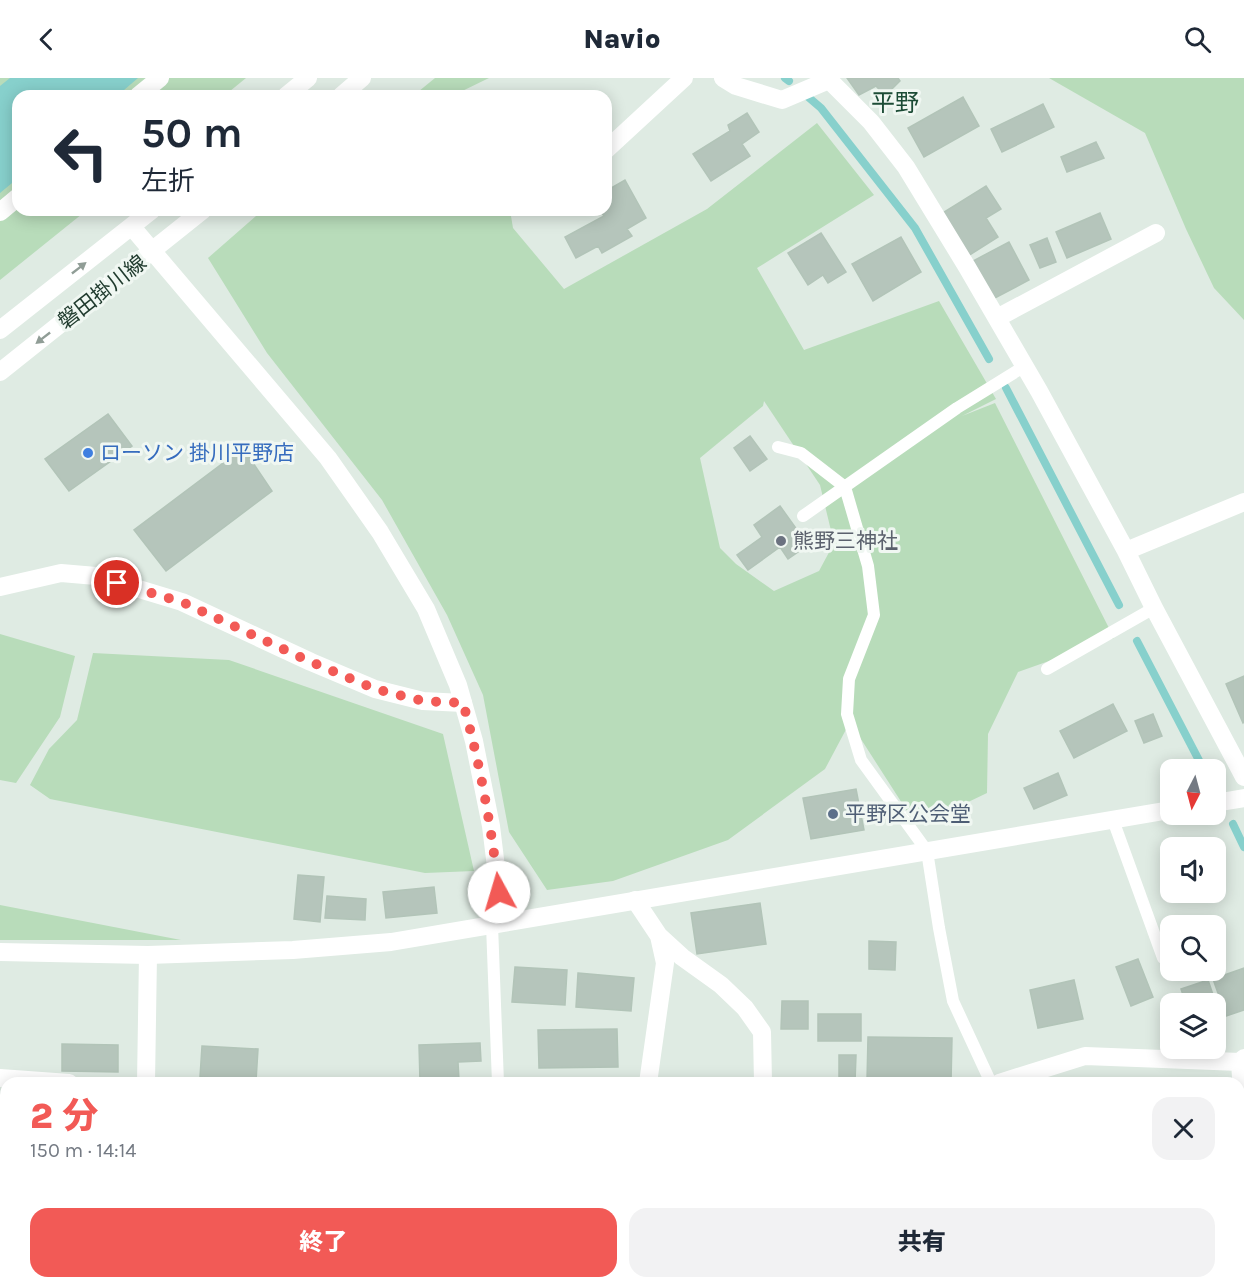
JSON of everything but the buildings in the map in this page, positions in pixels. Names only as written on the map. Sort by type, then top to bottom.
[{"type":"street","points":[[145,90],[160,78]]},
{"type":"street","points":[[293,90],[308,78]]},
{"type":"street","points":[[348,90],[362,78]]},
{"type":"street","points":[[612,144],[684,78]]},
{"type":"street","points":[[723,78],[735,86],[782,100],[829,81],[872,122],[906,167],[1025,366],[1126,551],[1244,777]]},
{"type":"street","points":[[0,212],[12,202]]},
{"type":"street","name":"磐田掛川線","points":[[0,330],[145,216]]},
{"type":"street","name":"磐田掛川線","points":[[0,372],[196,216]]},
{"type":"street","points":[[132,227],[328,458],[380,532],[426,609],[458,685],[474,741],[491,826],[499,892],[492,925]]},
{"type":"street","points":[[997,318],[1156,233]]},
{"type":"street","points":[[1126,551],[1244,502]]},
{"type":"street","points":[[0,587],[61,573],[96,576],[182,602],[375,689],[423,701],[463,703]]},
{"type":"street","points":[[1226,801],[1244,798]]},
{"type":"street","points":[[0,952],[148,955],[293,950],[391,942],[1160,812]]},
{"type":"street","points":[[635,900],[659,936],[682,957],[721,985],[745,1008],[762,1032],[762,1077]]},
{"type":"street","points":[[649,1077],[665,963],[659,936]]},
{"type":"street","points":[[146,1077],[148,955]]},
{"type":"street","points":[[1018,1077],[1085,1056],[1242,1060],[1243,1077]]},
{"type":"lane","points":[[803,516],[957,408],[1025,366]]},
{"type":"lane","points":[[778,447],[801,453],[844,487],[868,566],[874,615],[849,679],[847,714],[861,760],[927,851],[953,1001],[988,1077]]},
{"type":"lane","points":[[1047,669],[1154,608]]},
{"type":"lane","points":[[1113,820],[1160,950]]},
{"type":"lane","points":[[492,925],[498,1077]]},
{"type":"green space","points":[[0,78],[246,78],[231,90],[12,90],[12,216],[80,216],[0,280]]},
{"type":"green space","points":[[435,78],[489,78],[464,90],[420,90]]},
{"type":"green space","points":[[1049,78],[1244,78],[1244,320],[1214,288],[1145,133]]},
{"type":"green space","points":[[817,123],[874,195],[757,268],[804,350],[939,301],[996,399],[962,416],[995,403],[1114,638],[1018,672],[988,734],[987,793],[937,817],[909,814],[850,722],[825,769],[728,840],[613,881],[547,890],[509,832],[483,695],[447,615],[382,500],[267,353],[208,258],[256,216],[511,216],[513,228],[564,289],[707,209]],"holes":[[[764,401],[820,485],[834,543],[819,571],[774,591],[736,564],[720,548],[700,458],[763,406]]]},
{"type":"green space","points":[[0,634],[75,656],[60,717],[16,783],[0,780]]},
{"type":"green space","points":[[93,653],[229,660],[443,734],[474,871],[425,873],[50,799],[30,785],[49,749],[77,720]]},
{"type":"green space","points":[[0,905],[181,940],[0,940]]},
{"type":"water","points":[[10,78],[138,78],[124,90],[12,90],[12,183],[0,193],[0,86]]},
{"type":"waterway","points":[[785,78],[789,81]]},
{"type":"waterway","points":[[807,96],[821,108],[915,228],[989,359]]},
{"type":"waterway","points":[[1006,388],[1119,605]]},
{"type":"waterway","points":[[1137,641],[1198,759]]},
{"type":"waterway","points":[[1233,824],[1244,847]]},
{"type":"place","name":"ローソン 掛川平野店","points":[[88,453]]},
{"type":"place","name":"熊野三神社","points":[[781,541]]},
{"type":"place","name":"平野区公会堂","points":[[833,814]]},
{"type":"district","name":"平野","points":[[895,103]]},
{"type":"route","points":[[117,583],[182,602],[375,689],[423,701],[463,703],[474,741],[491,826],[499,892]]}]
